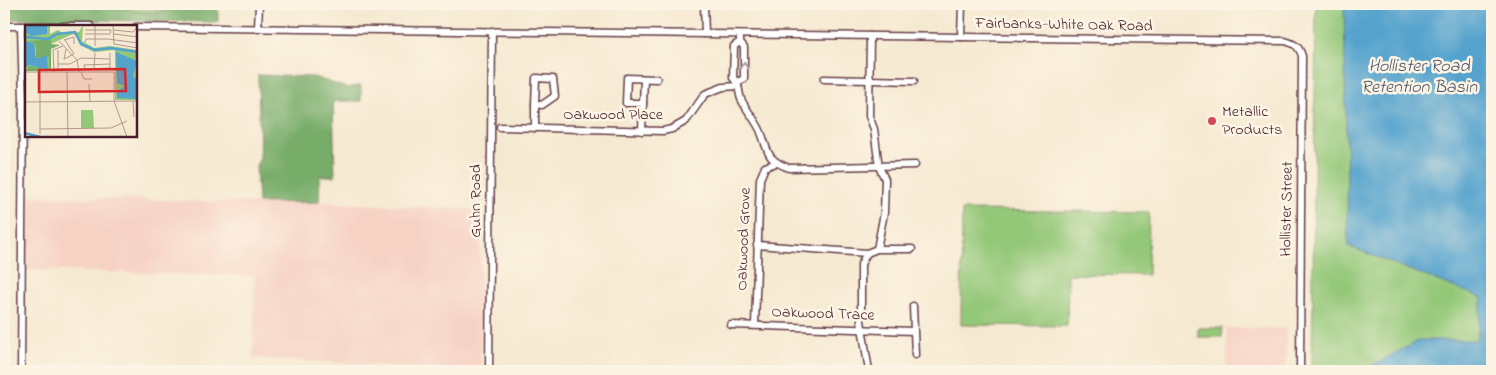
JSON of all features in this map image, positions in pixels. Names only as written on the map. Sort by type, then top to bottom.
[{"type":"street","points":[[258,29],[259,4]]},
{"type":"street","points":[[704,4],[705,34]]},
{"type":"street","points":[[962,4],[962,37]]},
{"type":"street","points":[[4,26],[25,26]]},
{"type":"street","points":[[21,26],[23,100],[21,371]]},
{"type":"street","name":"Fairbanks-White Oak Road","points":[[138,27],[705,34],[740,38],[870,36],[1285,41],[1300,48]]},
{"type":"street","name":"Guhn Road","points":[[489,371],[492,31]]},
{"type":"street","points":[[870,36],[869,116],[874,129],[879,167],[885,179],[885,201],[878,249]]},
{"type":"street","points":[[738,84],[744,79],[744,47],[740,38],[734,46],[733,78],[738,84],[740,99],[760,130],[768,155],[776,164],[788,168],[915,165]]},
{"type":"street","name":"Hollister Street","points":[[1300,48],[1302,56],[1300,371]]},
{"type":"street","points":[[535,104],[542,105],[555,96],[553,79],[536,78],[535,104],[535,128]]},
{"type":"street","points":[[643,103],[626,103],[627,78],[657,79]]},
{"type":"street","points":[[642,131],[644,79]]},
{"type":"street","points":[[824,79],[914,81]]},
{"type":"street","name":"Oakwood Place","points":[[500,127],[663,131],[672,129],[686,121],[705,94],[723,86],[738,84]]},
{"type":"street","name":"Oakwood Grove","points":[[755,325],[760,179],[765,167],[776,164]]},
{"type":"street","points":[[757,246],[867,253],[878,249],[912,249]]},
{"type":"street","points":[[867,253],[861,264],[862,330],[869,371]]},
{"type":"street","points":[[913,306],[915,355]]},
{"type":"street","name":"Oakwood Trace","points":[[731,325],[913,331]]},
{"type":"shaded area","points":[[26,196],[258,203],[319,202],[480,210],[481,371],[253,358],[255,276],[25,270]]},
{"type":"shaded area","points":[[1227,328],[1286,328],[1286,371],[1227,371]]},
{"type":"green space","points":[[183,3],[218,4],[218,22],[4,19],[4,4],[111,4],[132,10],[154,13],[168,10]]},
{"type":"green space","points":[[111,4],[180,4],[154,12],[146,12]]},
{"type":"green space","name":"Hollister Road Retention Basin","points":[[1316,4],[1492,4],[1492,371],[1312,371]]},
{"type":"green space","points":[[258,75],[314,77],[347,88],[361,85],[361,101],[333,101],[335,176],[320,176],[319,202],[258,203],[256,165],[260,159]]},
{"type":"green space","points":[[962,210],[1149,212],[1148,275],[1068,274],[1067,326],[961,325]]},
{"type":"green space","points":[[1198,328],[1222,328],[1222,337],[1198,337]]},
{"type":"water","name":"Hollister Road Retention Basin","points":[[1344,4],[1492,4],[1492,371],[1362,371],[1420,340],[1477,340],[1482,298],[1348,246]]},
{"type":"place","name":"Metallic Products","points":[[1212,121]]}]
